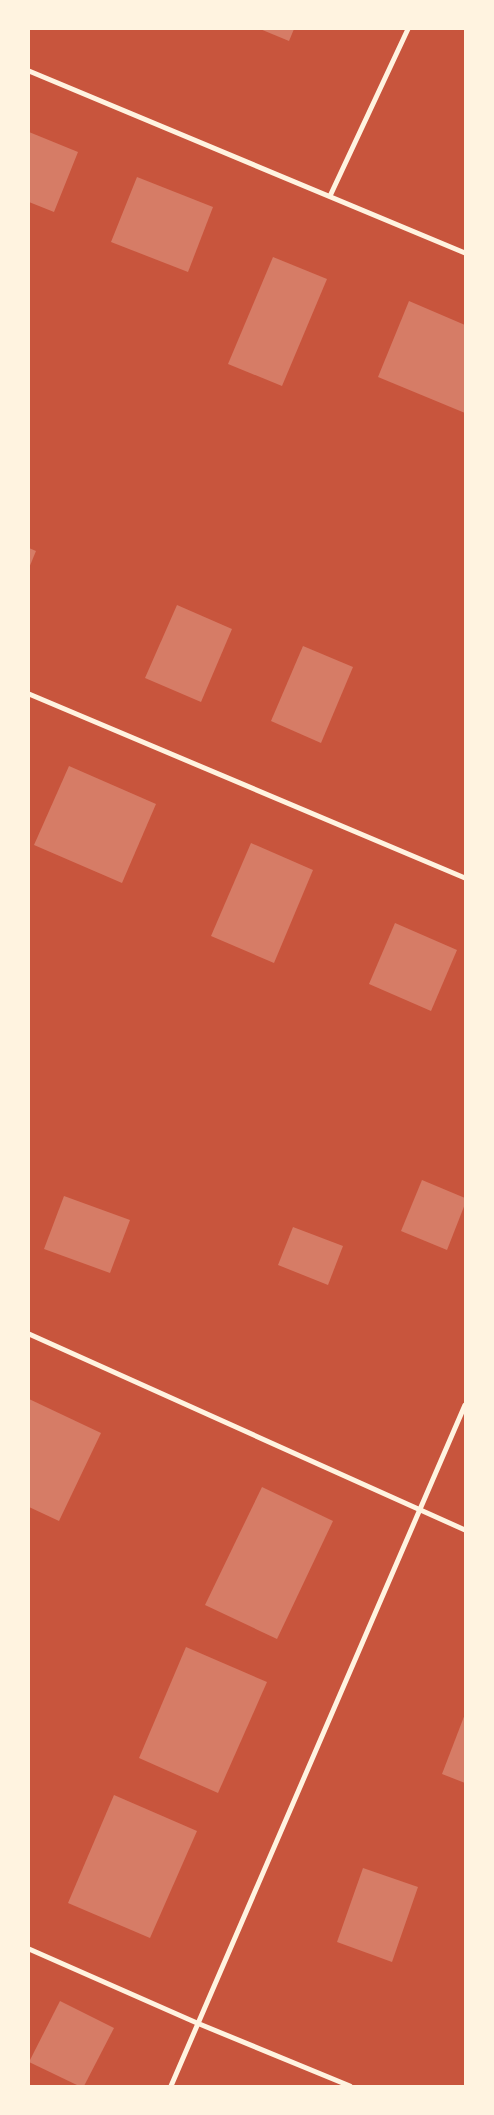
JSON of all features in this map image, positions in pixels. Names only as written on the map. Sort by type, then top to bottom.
[{"type":"street","points":[[330,196],[408,29]]},
{"type":"street","points":[[29,70],[465,253]]},
{"type":"street","points":[[29,694],[465,878]]},
{"type":"street","points":[[29,1334],[465,1530]]},
{"type":"street","points":[[172,2086],[197,2023],[421,1511],[465,1405]]},
{"type":"street","points":[[29,1950],[197,2023],[350,2086]]},
{"type":"building","points":[[260,29],[294,29],[289,41]]},
{"type":"building","points":[[29,132],[78,152],[54,212],[29,202]]},
{"type":"building","points":[[137,177],[213,207],[188,272],[111,242]]},
{"type":"building","points":[[273,257],[327,279],[282,386],[228,364]]},
{"type":"building","points":[[409,301],[465,325],[465,413],[378,377]]},
{"type":"building","points":[[29,548],[36,551],[29,568]]},
{"type":"building","points":[[177,605],[232,629],[201,702],[145,678]]},
{"type":"building","points":[[303,646],[353,667],[321,743],[271,721]]},
{"type":"building","points":[[69,766],[156,804],[122,883],[34,845]]},
{"type":"building","points":[[251,843],[313,870],[274,963],[211,936]]},
{"type":"building","points":[[395,923],[457,950],[431,1011],[369,984]]},
{"type":"building","points":[[422,1180],[465,1198],[465,1204],[447,1250],[401,1231]]},
{"type":"building","points":[[64,1196],[130,1220],[110,1273],[44,1249]]},
{"type":"building","points":[[293,1227],[343,1246],[328,1285],[278,1265]]},
{"type":"building","points":[[29,1399],[101,1433],[59,1521],[29,1507]]},
{"type":"building","points":[[262,1487],[333,1521],[277,1639],[205,1605]]},
{"type":"building","points":[[186,1647],[267,1682],[218,1793],[139,1758]]},
{"type":"building","points":[[465,1714],[465,1783],[442,1774]]},
{"type":"building","points":[[114,1795],[197,1831],[150,1938],[68,1903]]},
{"type":"building","points":[[363,1868],[418,1887],[392,1962],[337,1942]]},
{"type":"building","points":[[60,2001],[114,2028],[84,2086],[79,2086],[29,2062]]}]
